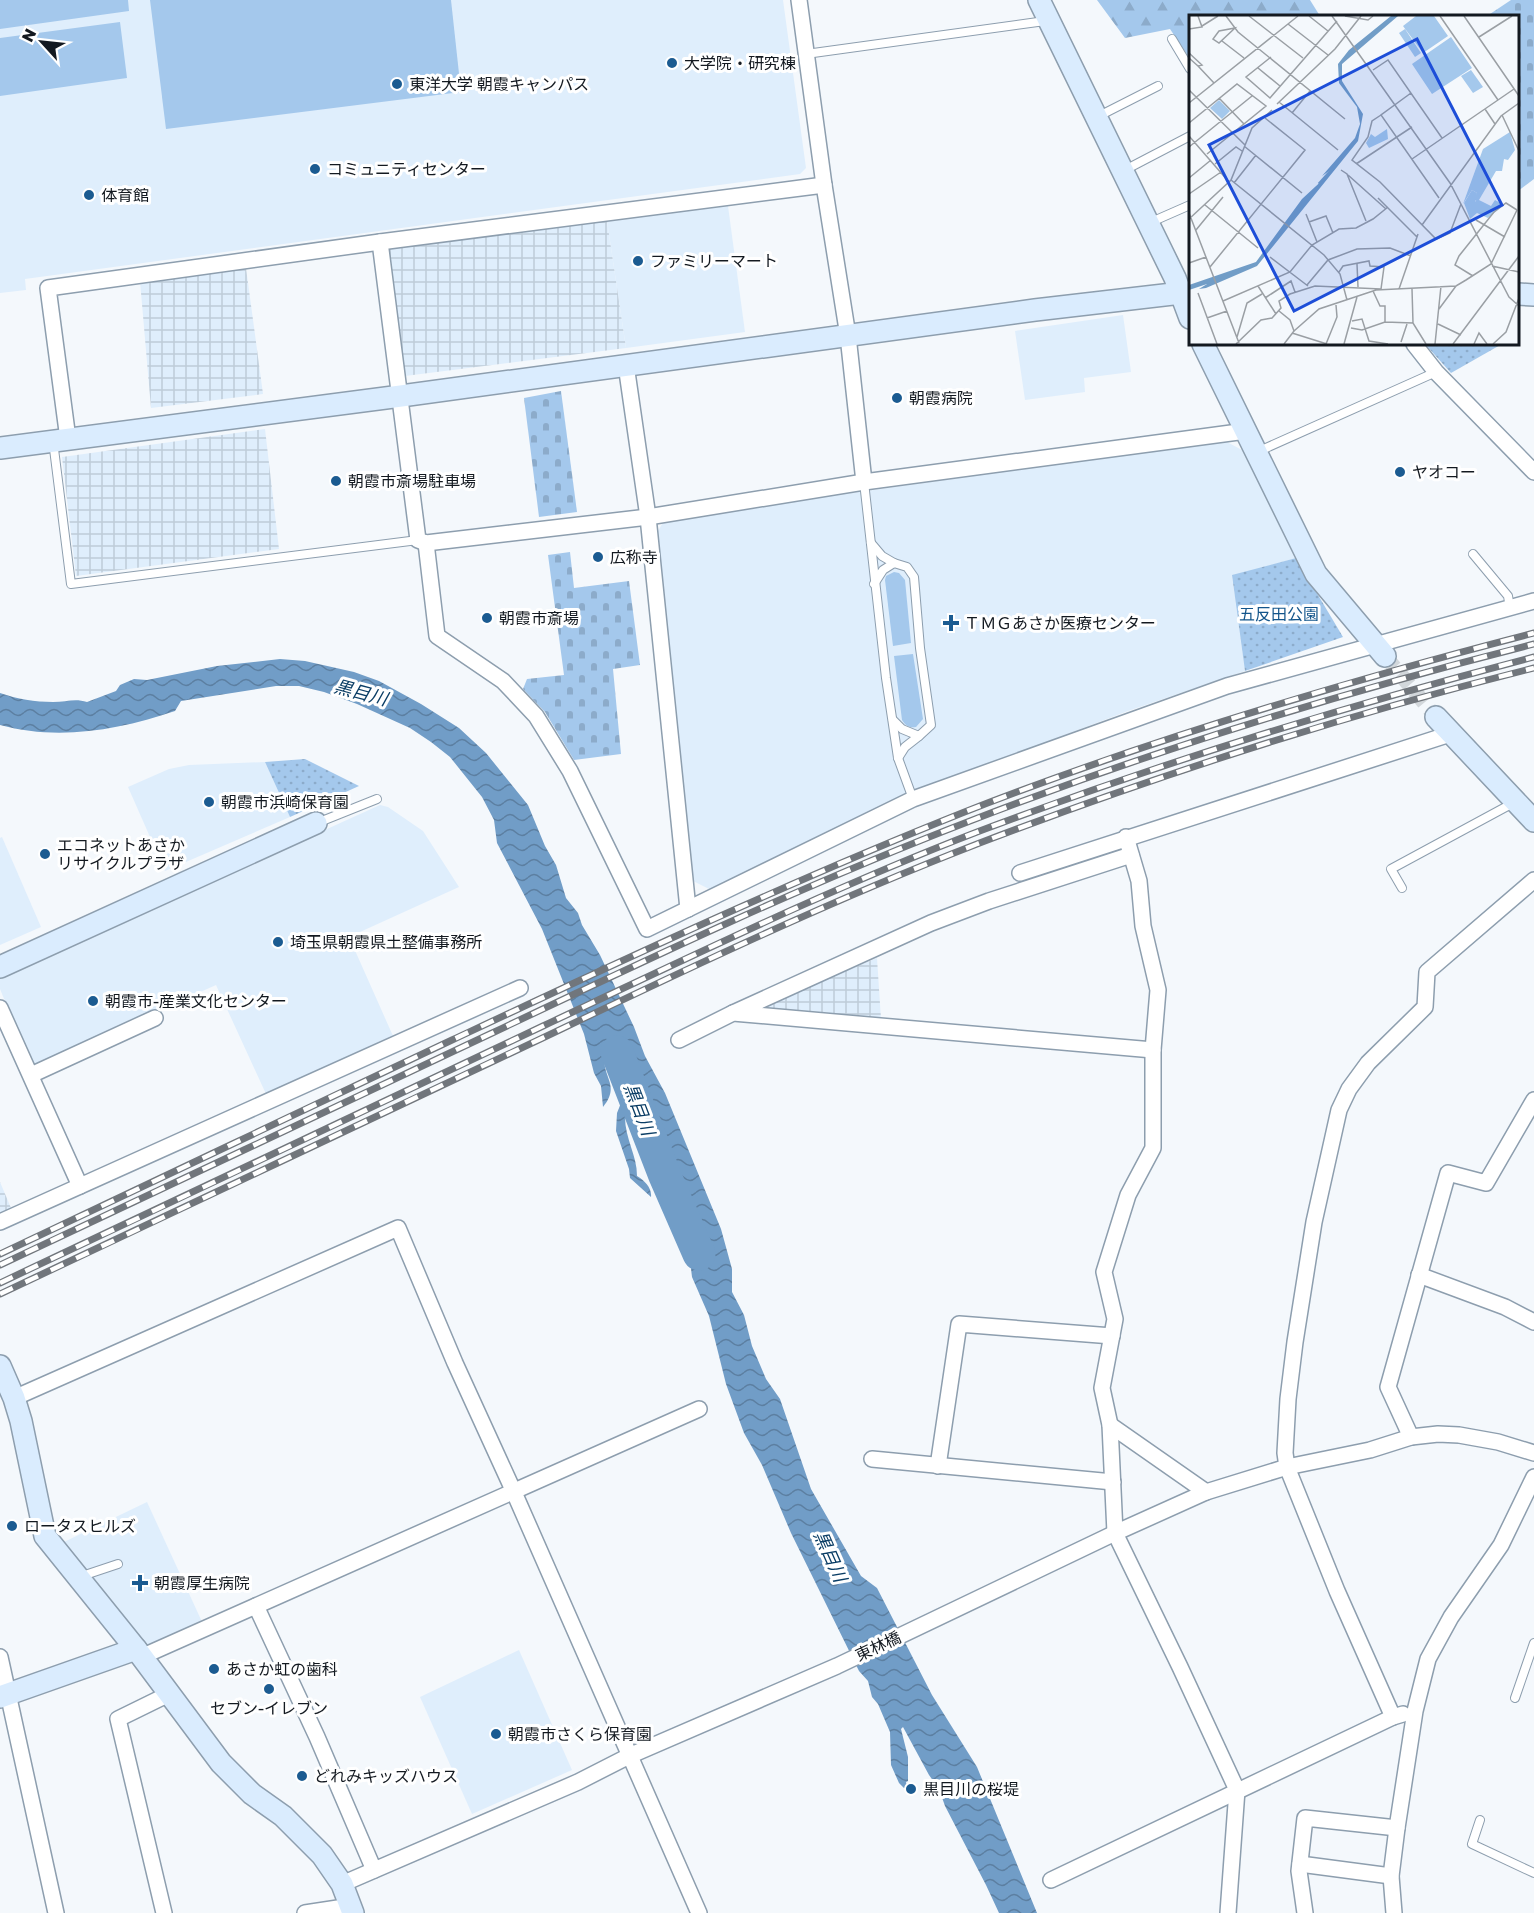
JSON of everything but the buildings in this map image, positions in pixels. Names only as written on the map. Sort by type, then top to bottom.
[{"type":"street","points":[[799,0],[824,185],[848,336],[864,482]]},
{"type":"street","points":[[1039,0],[1147,224],[1185,293],[1189,310]]},
{"type":"street","points":[[60,440],[48,288],[824,185]]},
{"type":"street","points":[[381,242],[401,396],[437,636],[503,681],[536,716],[570,771],[647,928],[913,799],[1227,686],[1380,650],[1534,601]]},
{"type":"street","points":[[0,448],[1035,310],[1185,293]]},
{"type":"street","points":[[1203,345],[1316,574],[1380,650]]},
{"type":"street","points":[[1415,345],[1436,372],[1534,472]]},
{"type":"street","points":[[626,365],[648,517],[688,909]]},
{"type":"street","points":[[422,542],[648,517],[864,482],[1246,431]]},
{"type":"street","points":[[1436,717],[1534,821]]},
{"type":"street","points":[[1020,873],[1450,734]]},
{"type":"street","points":[[0,967],[316,823]]},
{"type":"street","points":[[1126,837],[1139,881],[1143,926],[1158,990],[1153,1050],[1153,1148],[1128,1195],[1104,1272],[1115,1319],[1102,1388],[1110,1425],[1115,1533],[1237,1790],[1228,1913]]},
{"type":"street","points":[[679,1040],[862,953],[931,923],[1131,855]]},
{"type":"street","points":[[1393,1716],[1337,1591],[1287,1467],[1285,1453],[1288,1399],[1314,1222],[1339,1110],[1349,1089],[1368,1063],[1425,1007],[1427,972],[1534,880]]},
{"type":"street","points":[[0,1222],[520,988]]},
{"type":"street","points":[[0,1008],[80,1186]]},
{"type":"street","points":[[733,1013],[1153,1050]]},
{"type":"street","points":[[31,1075],[155,1018]]},
{"type":"street","points":[[1411,1437],[1388,1387],[1449,1173],[1486,1183],[1534,1100]]},
{"type":"street","points":[[14,1398],[398,1228],[454,1363],[513,1490],[699,1913]]},
{"type":"street","points":[[1419,1275],[1505,1307],[1534,1322]]},
{"type":"street","points":[[938,1466],[959,1324],[1112,1336]]},
{"type":"street","points":[[0,1366],[21,1421],[45,1536],[139,1653],[233,1777],[252,1794],[284,1816],[322,1855],[342,1884],[352,1909],[305,1913]]},
{"type":"street","points":[[4,1696],[139,1653],[256,1606],[699,1409]]},
{"type":"street","points":[[1110,1425],[1206,1492]]},
{"type":"street","name":"東林橋","points":[[342,1884],[837,1666],[1206,1492],[1287,1467],[1370,1450],[1411,1437],[1438,1434],[1468,1436],[1534,1453]]},
{"type":"street","points":[[872,1459],[1113,1482]]},
{"type":"street","points":[[1394,1913],[1391,1876],[1397,1828],[1415,1712],[1428,1659],[1451,1617],[1501,1545],[1534,1478]]},
{"type":"street","points":[[256,1606],[317,1737],[374,1870]]},
{"type":"street","points":[[0,1657],[4,1696],[56,1913]]},
{"type":"street","points":[[164,1913],[118,1719],[169,1694]]},
{"type":"street","points":[[1050,1880],[1393,1716],[1415,1712]]},
{"type":"street","points":[[1305,1913],[1299,1871],[1305,1818],[1397,1828]]},
{"type":"street","points":[[1300,1864],[1391,1876]]},
{"type":"lane","points":[[806,54],[1048,20]]},
{"type":"lane","points":[[1172,39],[1189,66]]},
{"type":"lane","points":[[1096,118],[1158,86]]},
{"type":"lane","points":[[1122,171],[1189,137]]},
{"type":"lane","points":[[1147,224],[1189,206]]},
{"type":"lane","points":[[1257,452],[1436,372]]},
{"type":"lane","points":[[60,440],[71,584],[422,542]]},
{"type":"lane","points":[[864,482],[874,584],[892,720],[898,758],[913,799]]},
{"type":"lane","points":[[870,541],[882,556],[907,567],[914,577],[920,648],[931,725],[905,747],[898,758]]},
{"type":"lane","points":[[1473,554],[1508,596],[1510,609]]},
{"type":"lane","points":[[874,584],[883,570],[894,563]]},
{"type":"lane","points":[[892,720],[902,729],[919,736]]},
{"type":"lane","points":[[316,823],[377,799]]},
{"type":"lane","points":[[1402,888],[1391,869],[1516,802]]},
{"type":"lane","points":[[77,1577],[118,1564]]},
{"type":"lane","points":[[1515,1698],[1534,1643]]},
{"type":"lane","points":[[1480,1820],[1472,1844],[1534,1873]]},
{"type":"shaded area","name":"東洋大学 朝霞キャンパス","points":[[0,0],[783,0],[806,168],[800,174],[25,279],[26,290],[0,293]]},
{"type":"shaded area","points":[[728,206],[745,332],[626,348],[607,221]]},
{"type":"shaded area","points":[[607,221],[626,348],[405,376],[388,249]]},
{"type":"shaded area","points":[[246,268],[263,394],[151,408],[140,281]]},
{"type":"shaded area","points":[[1123,315],[1131,372],[1084,378],[1085,392],[1025,400],[1015,331]]},
{"type":"shaded area","points":[[265,429],[279,549],[76,576],[62,457]]},
{"type":"shaded area","name":"ＴＭＧあさか医療センター","points":[[1225,441],[1244,451],[1296,558],[1232,576],[1245,671],[1128,711],[901,797],[711,890],[691,880],[655,536],[665,519]]},
{"type":"shaded area","name":"朝霞市浜崎保育園","points":[[265,762],[290,817],[165,871],[128,787],[169,769],[189,765]]},
{"type":"shaded area","points":[[380,805],[388,807],[423,831],[459,887],[349,937],[393,1036],[266,1094],[216,985],[32,1067],[0,989],[0,977]]},
{"type":"shaded area","points":[[2,837],[41,927],[0,945],[0,838]]},
{"type":"shaded area","points":[[877,958],[881,1019],[766,1011],[767,1004]]},
{"type":"shaded area","points":[[0,1182],[11,1208],[0,1213]]},
{"type":"shaded area","name":"朝霞厚生病院","points":[[147,1502],[203,1624],[147,1648],[64,1542]]},
{"type":"shaded area","name":"朝霞市さくら保育園","points":[[519,1650],[572,1770],[472,1814],[420,1697]]},
{"type":"green space","points":[[0,0],[128,0],[129,11],[0,29]]},
{"type":"green space","points":[[150,0],[451,0],[461,92],[166,129]]},
{"type":"green space","points":[[1097,0],[1310,0],[1319,15],[1189,15],[1189,58],[1170,29],[1125,38]]},
{"type":"green space","points":[[1511,0],[1534,0],[1534,179],[1519,190],[1519,15],[1488,15]]},
{"type":"green space","points":[[120,22],[127,78],[0,96],[0,38]]},
{"type":"green space","points":[[1426,345],[1500,345],[1451,373]]},
{"type":"green space","points":[[561,391],[577,512],[539,517],[524,398]]},
{"type":"green space","points":[[570,552],[574,588],[629,581],[640,665],[613,669],[621,754],[574,760],[545,712],[523,689],[527,679],[564,675],[548,555]]},
{"type":"green space","name":"五反田公園","points":[[1296,558],[1343,637],[1245,671],[1232,575]]},
{"type":"green space","points":[[894,572],[899,573],[905,580],[911,643],[893,646],[885,580],[886,576]]},
{"type":"green space","points":[[913,654],[923,719],[916,727],[908,726],[902,720],[894,656]]},
{"type":"green space","points":[[305,759],[359,786],[290,817],[265,762]]},
{"type":"water","points":[[280,659],[305,661],[354,672],[379,681],[421,704],[459,728],[486,753],[528,805],[545,846],[556,865],[566,898],[578,913],[582,925],[600,955],[645,1056],[665,1093],[721,1229],[732,1269],[732,1292],[744,1315],[752,1346],[766,1379],[780,1399],[811,1489],[861,1576],[877,1588],[932,1695],[977,1767],[1037,1913],[999,1913],[945,1806],[939,1789],[903,1727],[901,1729],[908,1757],[907,1787],[904,1788],[899,1783],[891,1765],[890,1732],[878,1704],[872,1697],[868,1681],[859,1671],[791,1533],[762,1465],[744,1433],[726,1384],[709,1316],[692,1277],[689,1252],[676,1224],[676,1219],[685,1213],[688,1206],[685,1195],[676,1184],[663,1145],[637,1095],[634,1094],[635,1115],[634,1118],[625,1117],[626,1125],[637,1176],[647,1185],[651,1197],[630,1178],[616,1131],[617,1113],[623,1098],[622,1086],[616,1077],[615,1062],[606,1055],[605,1068],[610,1092],[603,1107],[601,1086],[594,1073],[584,1034],[542,929],[497,843],[494,820],[482,797],[450,757],[410,728],[357,704],[299,686],[276,686],[181,701],[175,711],[154,718],[88,731],[44,732],[0,725],[0,693],[40,701],[87,702],[116,691],[120,685],[134,679],[147,680],[217,666]]},
{"type":"waterway","name":"黒目川","points":[[617,1052],[665,1176],[699,1254]]},
{"type":"tunnel","points":[[1385,656],[1436,717]]},
{"type":"railway","points":[[0,1254],[642,952],[897,839],[1032,786],[1245,714],[1534,633]]},
{"type":"railway","points":[[0,1265],[668,950],[909,845],[1039,795],[1179,746],[1320,702],[1534,644]]},
{"type":"railway","points":[[0,1283],[704,950],[922,854],[977,832],[1184,759],[1393,695],[1534,657]]},
{"type":"railway","points":[[0,1294],[709,959],[923,865],[1046,818],[1253,747],[1393,705],[1534,668]]},
{"type":"place","name":"大学院・研究棟","points":[[672,63]]},
{"type":"place","name":"東洋大学 朝霞キャンパス","points":[[397,84]]},
{"type":"place","name":"コミュニティセンター","points":[[315,169]]},
{"type":"place","name":"体育館","points":[[89,195]]},
{"type":"place","name":"ファミリーマート","points":[[638,261]]},
{"type":"place","name":"朝霞病院","points":[[897,398]]},
{"type":"place","name":"ヤオコー","points":[[1400,472]]},
{"type":"place","name":"朝霞市斎場駐車場","points":[[336,481]]},
{"type":"place","name":"広称寺","points":[[598,557]]},
{"type":"place","name":"朝霞市斎場","points":[[487,618]]},
{"type":"place","name":"ＴＭＧあさか医療センター","points":[[951,623]]},
{"type":"place","name":"朝霞市浜崎保育園","points":[[209,802]]},
{"type":"place","name":"エコネットあさか リサイクルプラザ","points":[[45,854]]},
{"type":"place","name":"埼玉県朝霞県土整備事務所","points":[[278,942]]},
{"type":"place","name":"朝霞市-産業文化センター","points":[[93,1001]]},
{"type":"place","name":"ロータスヒルズ","points":[[12,1526]]},
{"type":"place","name":"朝霞厚生病院","points":[[140,1583]]},
{"type":"place","name":"あさか虹の歯科","points":[[214,1669]]},
{"type":"place","name":"セブン-イレブン","points":[[269,1689]]},
{"type":"place","name":"朝霞市さくら保育園","points":[[496,1734]]},
{"type":"place","name":"どれみキッズハウス","points":[[302,1776]]},
{"type":"place","name":"黒目川の桜堤","points":[[911,1789]]}]
